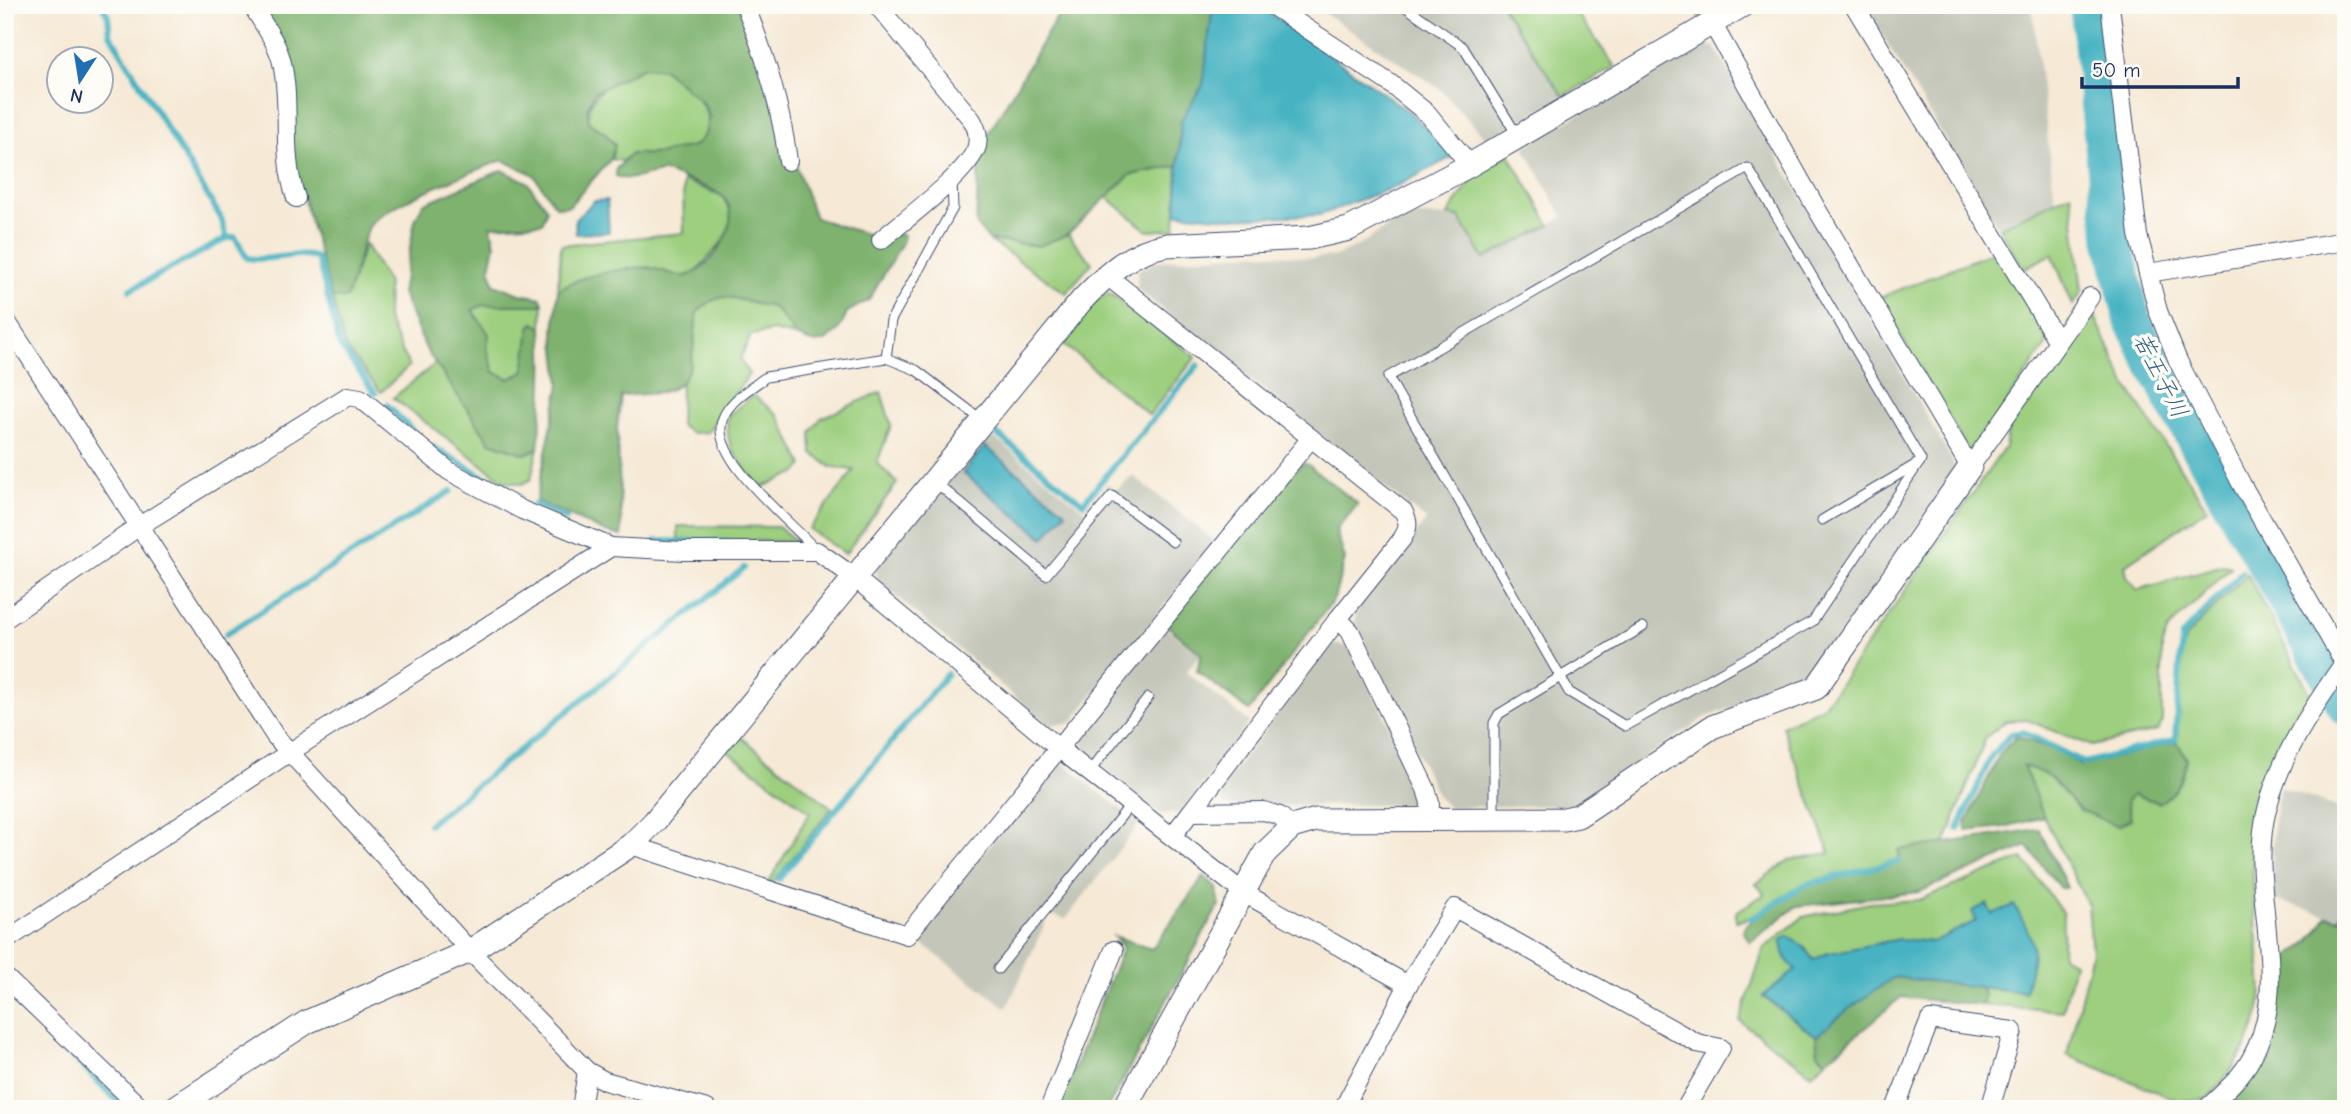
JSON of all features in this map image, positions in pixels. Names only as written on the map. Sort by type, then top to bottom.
[{"type":"street","points":[[252,5],[282,60],[285,150],[288,176],[296,198]]},
{"type":"street","points":[[745,5],[769,64],[782,114],[788,161]]},
{"type":"street","points":[[877,5],[972,120],[978,132],[976,149],[952,179],[881,240]]},
{"type":"street","points":[[173,1109],[307,1022],[470,951],[631,845],[654,822],[982,420],[1106,275],[1149,248],[1309,238],[1338,233],[1391,209],[1470,165],[1743,5]]},
{"type":"street","points":[[1854,5],[2058,342]]},
{"type":"street","points":[[2110,5],[2138,235],[2158,311],[2178,361],[2242,485],[2345,665],[2292,741],[2267,810],[2261,855],[2270,962],[2270,996],[2253,1057],[2234,1084],[2206,1109]]},
{"type":"street","points":[[1283,8],[1391,84],[1428,114],[1470,165]]},
{"type":"street","points":[[1712,23],[1815,206],[1970,467]]},
{"type":"street","points":[[2148,273],[2346,241]]},
{"type":"street","points":[[1106,275],[1403,511],[1408,519],[1407,531],[1402,538],[1172,836]]},
{"type":"street","points":[[1124,1109],[1265,853],[1292,827],[1315,820],[1564,819],[1578,816],[1712,727],[1816,688],[2090,298]]},
{"type":"street","points":[[5,319],[141,524],[275,736],[470,951],[587,1071],[605,1081],[707,1109]]},
{"type":"street","points":[[5,619],[141,524],[348,396],[360,398],[449,471],[522,510],[611,547],[684,551],[817,551],[854,577],[1057,747],[1244,892],[1408,985]]},
{"type":"street","points":[[631,845],[907,935],[1057,747],[1311,438]]},
{"type":"street","points":[[5,941],[290,752],[611,547]]},
{"type":"street","points":[[1338,619],[1350,631],[1426,789],[1430,803],[1429,820]]},
{"type":"street","points":[[1191,812],[1264,811],[1280,816],[1292,827]]},
{"type":"street","points":[[1343,1109],[1408,985],[1455,908],[1697,1043],[1721,1048],[1685,1109]]},
{"type":"street","points":[[1049,1109],[1114,950]]},
{"type":"street","points":[[5,977],[142,1109]]},
{"type":"street","points":[[1895,1109],[1930,1020],[2013,1031],[1990,1109]]},
{"type":"street","points":[[581,1109],[587,1071]]},
{"type":"lane","points":[[1403,5],[1463,47],[1518,137]]},
{"type":"lane","points":[[1748,168],[1921,460],[1814,621],[1625,726],[1569,692],[1388,377],[1748,168]]},
{"type":"lane","points":[[886,358],[891,320],[953,208],[952,179]]},
{"type":"lane","points":[[817,551],[770,506],[737,466],[720,436],[722,419],[732,405],[766,377],[886,358],[916,370],[982,420]]},
{"type":"lane","points":[[1822,520],[1921,460]]},
{"type":"lane","points":[[933,480],[1046,575],[1112,496],[1173,542]]},
{"type":"lane","points":[[1494,819],[1494,723],[1499,714],[1643,627]]},
{"type":"lane","points":[[1089,772],[1148,698]]},
{"type":"lane","points":[[998,969],[1131,804]]},
{"type":"shaded area","points":[[1312,5],[1501,5],[1563,96],[1488,141],[1440,89]]},
{"type":"shaded area","points":[[1864,5],[2032,5],[2055,200],[1999,228]]},
{"type":"shaded area","points":[[1699,43],[1715,47],[1953,462],[1954,475],[1805,682],[1706,717],[1575,805],[1449,807],[1439,799],[1355,623],[1357,608],[1426,520],[1137,289],[1138,270],[1158,261],[1259,253],[1312,258],[1335,256],[1356,247],[1404,216],[1459,216],[1485,259],[1563,217],[1524,147]]},
{"type":"shaded area","points":[[986,431],[1085,511],[1108,483],[1116,490],[1133,476],[1215,541],[1071,723],[1048,725],[877,580],[876,565]]},
{"type":"shaded area","points":[[1161,624],[1200,655],[1186,672],[1249,722],[1181,813],[1161,814],[1084,753],[1080,724]]},
{"type":"shaded area","points":[[1329,644],[1350,646],[1420,789],[1409,805],[1225,806],[1218,792]]},
{"type":"shaded area","points":[[1059,760],[1139,824],[1066,919],[1049,914],[1007,1008],[914,938]]},
{"type":"shaded area","points":[[2280,787],[2346,811],[2346,899],[2339,919],[2272,899],[2273,827]]},
{"type":"green space","points":[[261,5],[738,5],[815,218],[875,237],[904,235],[903,241],[869,300],[847,312],[840,327],[824,341],[809,341],[800,337],[770,306],[727,297],[714,300],[697,312],[692,355],[685,376],[679,384],[659,392],[621,396],[617,428],[622,536],[606,532],[536,501],[560,384],[554,331],[558,290],[590,277],[630,268],[651,268],[687,276],[706,264],[715,253],[723,242],[730,217],[729,205],[722,196],[663,172],[633,178],[616,176],[616,169],[631,154],[658,154],[696,145],[705,134],[709,116],[704,104],[664,69],[643,67],[594,93],[587,109],[589,123],[604,132],[615,145],[611,159],[569,206],[556,207],[533,174],[503,160],[409,199],[376,219],[369,227],[346,298],[332,298],[291,154],[291,89]]},
{"type":"green space","points":[[1064,5],[1213,5],[1203,85],[1181,120],[1178,166],[1130,175],[1068,234],[1039,246],[989,240],[976,224],[979,162],[990,131]]},
{"type":"green space","points":[[1501,5],[1571,5],[1615,67],[1563,96]]},
{"type":"green space","points":[[1690,5],[1723,5],[1700,19]]},
{"type":"green space","points":[[643,67],[665,70],[693,92],[706,115],[708,126],[705,136],[696,145],[682,151],[631,154],[622,161],[611,159],[615,145],[604,132],[589,123],[592,102],[604,87]]},
{"type":"green space","points":[[1509,154],[1550,225],[1484,259],[1459,217],[1448,215],[1475,175]]},
{"type":"green space","points":[[1178,166],[1175,229],[1147,231],[1105,195],[1130,175]]},
{"type":"green space","points":[[502,170],[527,182],[547,209],[542,223],[491,226],[495,245],[490,268],[494,284],[520,294],[541,298],[543,303],[483,305],[472,310],[489,334],[487,349],[494,372],[509,379],[524,372],[530,327],[534,323],[542,328],[543,388],[538,448],[525,454],[490,442],[427,351],[402,293],[415,220],[423,204]]},
{"type":"green space","points":[[683,180],[722,196],[732,214],[729,234],[696,272],[682,277],[648,267],[582,278],[558,290],[561,245],[684,233]]},
{"type":"green space","points":[[2071,193],[2082,291],[2073,305],[2052,254],[2023,269],[1999,228]]},
{"type":"green space","points":[[1068,234],[1092,263],[1066,293],[989,240],[1039,246]]},
{"type":"green space","points":[[365,244],[388,283],[387,319],[409,366],[381,392],[345,347],[332,298],[346,298]]},
{"type":"green space","points":[[1995,251],[2049,340],[1971,456],[1879,298]]},
{"type":"green space","points":[[1109,293],[1196,357],[1149,415],[1060,341],[1096,300]]},
{"type":"green space","points":[[727,295],[773,307],[799,337],[774,331],[751,335],[740,359],[749,374],[708,432],[691,433],[680,425],[681,382],[690,366],[697,312],[708,302]]},
{"type":"green space","points":[[543,303],[542,328],[534,323],[524,372],[510,379],[494,372],[487,349],[488,334],[472,309],[483,305]]},
{"type":"green space","points":[[2087,312],[2093,312],[2125,383],[2207,509],[2125,565],[2127,576],[2137,590],[2223,565],[2231,567],[2169,628],[2162,644],[2162,722],[2158,731],[2092,746],[2027,720],[2006,721],[1986,737],[1945,844],[1899,850],[1900,859],[1804,883],[1747,919],[1736,921],[1736,912],[1765,894],[1756,884],[1789,860],[1830,853],[1782,726],[1822,707],[1835,691],[2005,447],[2009,425]]},
{"type":"green space","points":[[436,363],[490,442],[525,454],[538,448],[531,479],[522,484],[504,481],[393,398]]},
{"type":"green space","points":[[881,392],[891,425],[877,463],[897,483],[845,554],[809,529],[854,470],[831,467],[812,453],[811,433],[821,418]]},
{"type":"green space","points":[[753,395],[778,415],[803,465],[798,472],[760,488],[735,455],[727,428],[728,416]]},
{"type":"green space","points":[[1301,464],[1307,464],[1358,504],[1336,530],[1345,559],[1334,599],[1249,711],[1197,671],[1201,654],[1164,623]]},
{"type":"green space","points":[[678,526],[778,527],[798,542],[678,539]]},
{"type":"green space","points":[[2247,574],[2311,695],[2270,775],[2256,827],[2253,875],[2262,989],[2256,1022],[2225,1079],[2207,1099],[2179,1101],[2067,1055],[2092,953],[2088,905],[2044,817],[2022,764],[2049,776],[2080,810],[2127,801],[2134,793],[2159,802],[2187,760],[2177,742],[2181,657],[2186,637]]},
{"type":"green space","points":[[737,734],[832,808],[770,886],[767,885],[810,812],[725,749]]},
{"type":"green space","points":[[2017,736],[2060,752],[2082,766],[2177,742],[2187,759],[2181,779],[2171,794],[2159,803],[2134,794],[2127,801],[2131,819],[2118,826],[2080,810],[2049,776],[2023,765],[2044,817],[2004,827],[1966,831],[1966,823],[2001,752]]},
{"type":"green space","points":[[2039,829],[2067,887],[2060,888],[2027,846],[1919,892],[1797,906],[1750,942],[1743,931],[1746,925],[1805,887],[1901,862],[1898,850]]},
{"type":"green space","points":[[2023,858],[2063,914],[2062,956],[2074,963],[2063,1011],[1982,1005],[1984,995],[1979,987],[2025,992],[2013,906],[1933,942],[1899,939],[1826,954],[1813,960],[1804,947],[1786,959],[1796,970],[1763,997],[1816,1036],[1818,1053],[1826,1061],[1812,1074],[1740,1021],[1764,948],[1803,917],[1870,903],[1919,900]]},
{"type":"green space","points":[[1204,876],[1217,888],[1219,905],[1107,1109],[1058,1109],[1123,947],[1114,936],[1152,949]]},
{"type":"green space","points":[[2346,899],[2346,1109],[2223,1109],[2249,1075],[2267,1041],[2276,1005],[2276,962],[2306,944],[2327,916],[2339,919]]},
{"type":"green space","points":[[1894,977],[1979,987],[1984,995],[1982,1005],[1901,997],[1826,1061],[1818,1053],[1816,1036]]},
{"type":"water","points":[[1213,5],[1254,5],[1264,9],[1411,113],[1454,156],[1397,186],[1320,215],[1229,218],[1176,213],[1181,120],[1203,85]]},
{"type":"water","points":[[607,200],[609,232],[576,234],[575,220],[594,201]]},
{"type":"water","points":[[985,446],[1066,512],[1044,538],[963,473]]},
{"type":"water","points":[[1987,904],[1992,914],[2014,905],[2031,939],[2033,955],[2025,992],[1894,977],[1816,1036],[1763,996],[1796,970],[1786,959],[1781,941],[1788,936],[1804,947],[1813,960],[1826,954],[1899,939],[1933,942],[1976,921],[1972,911]]},
{"type":"waterway","points":[[102,5],[108,16],[110,34],[221,218],[227,238]]},
{"type":"waterway","name":"若王子川","points":[[2088,5],[2113,239],[2133,322],[2176,406],[2346,707]]},
{"type":"waterway","points":[[130,290],[227,238],[235,237],[247,258],[300,255],[317,258],[340,346],[375,393]]},
{"type":"waterway","points":[[997,434],[1083,503],[1198,365]]},
{"type":"waterway","points":[[387,405],[416,434]]},
{"type":"waterway","points":[[433,447],[519,497]]},
{"type":"waterway","points":[[226,634],[451,491]]},
{"type":"waterway","points":[[534,504],[566,519]]},
{"type":"waterway","points":[[656,541],[726,542]]},
{"type":"waterway","points":[[429,824],[744,568]]},
{"type":"waterway","points":[[1958,829],[1992,755],[2011,734],[2023,732],[2084,763],[2175,740],[2182,636],[2242,572]]},
{"type":"waterway","points":[[779,879],[947,674]]},
{"type":"waterway","points":[[1751,919],[1805,885],[1899,861]]},
{"type":"waterway","points":[[5,990],[126,1109]]}]
